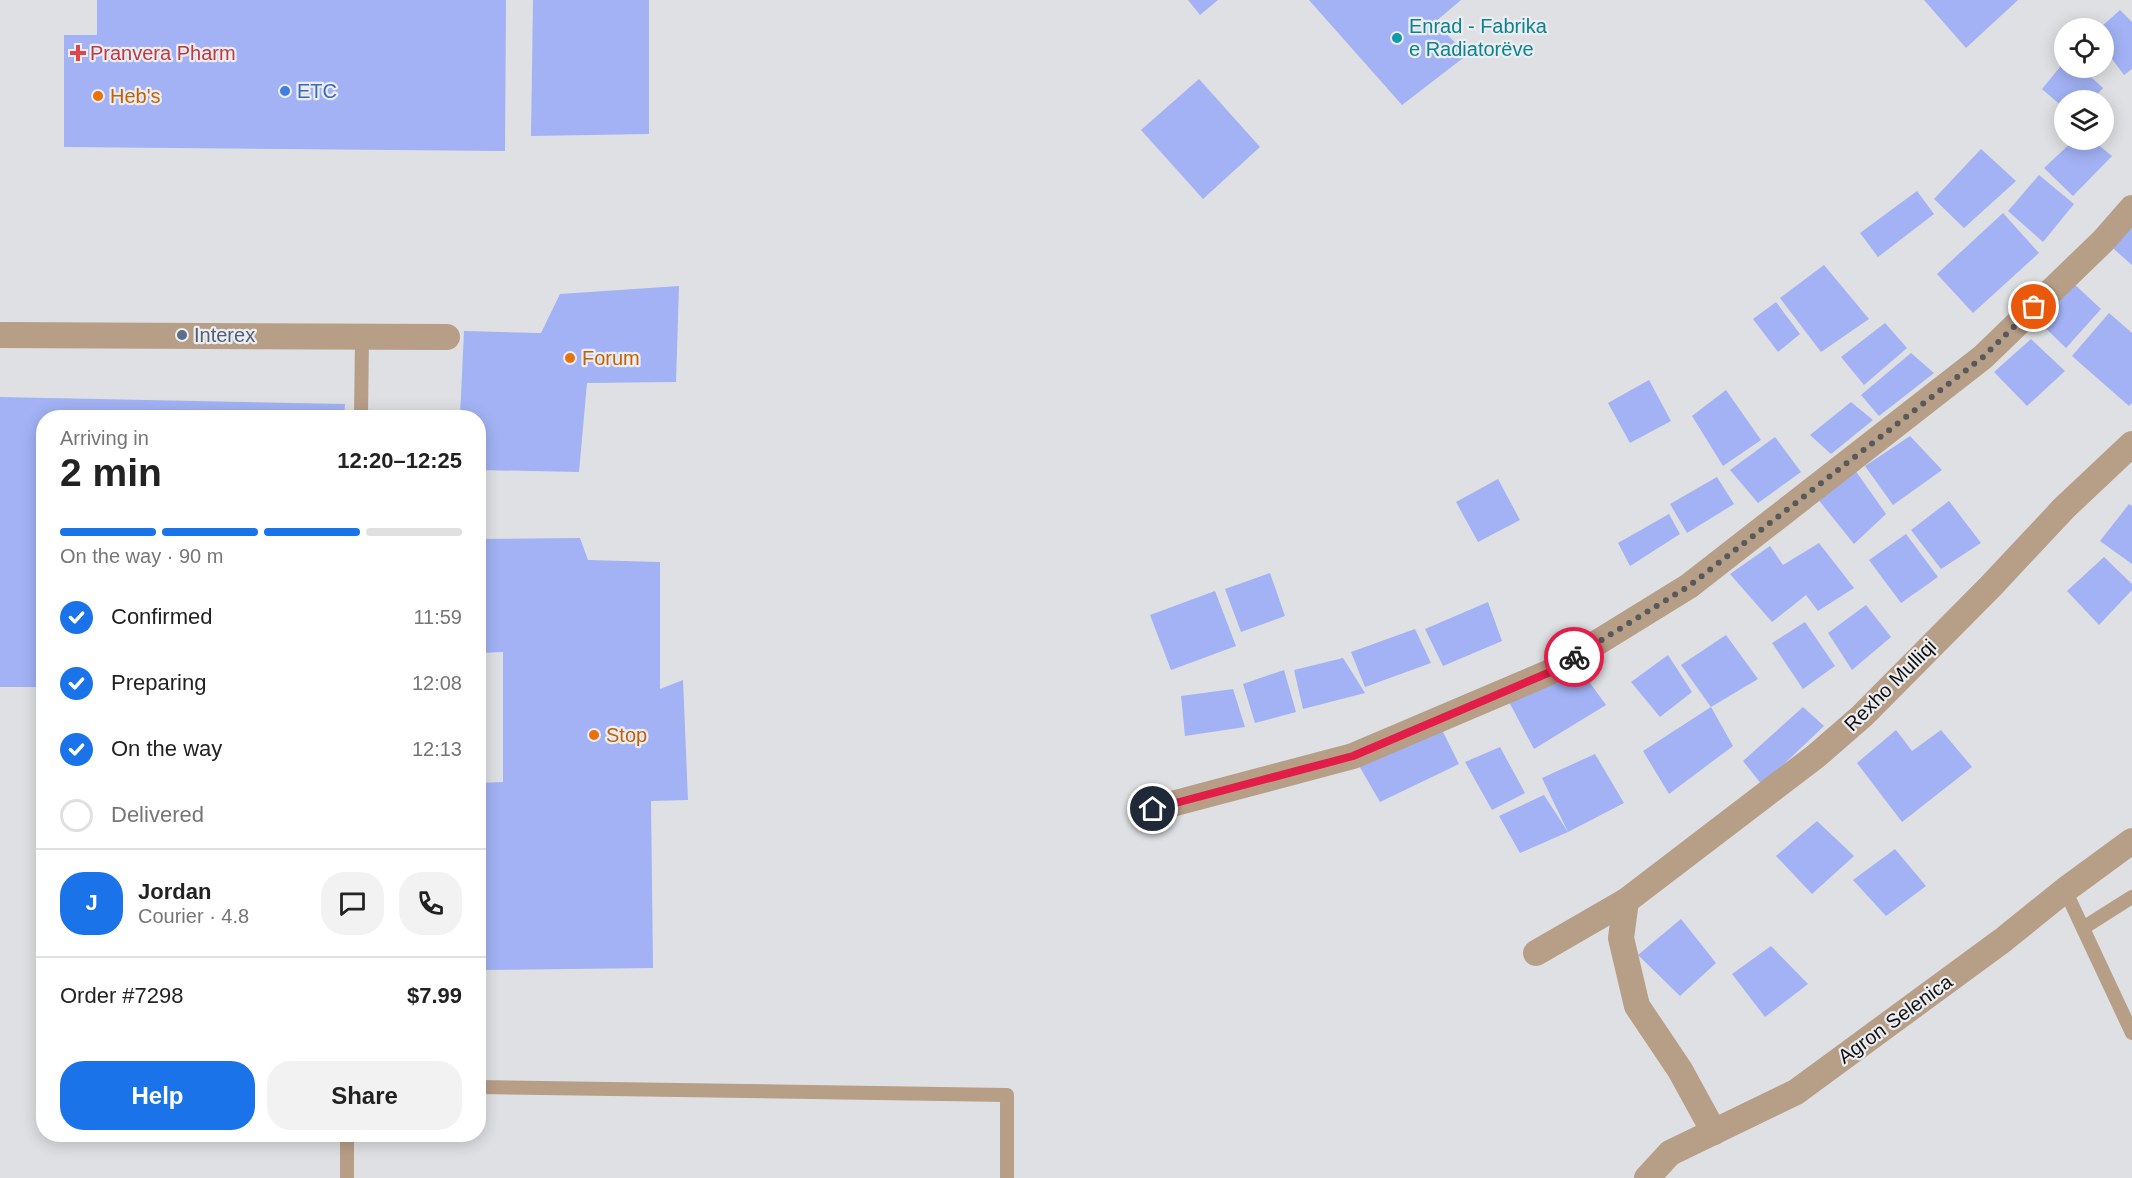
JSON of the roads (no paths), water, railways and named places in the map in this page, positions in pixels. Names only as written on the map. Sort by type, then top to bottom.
[{"type":"street","points":[[1153,809],[1353,756],[1548,673],[1689,586],[1983,357],[2103,240],[2132,208]]},
{"type":"street","points":[[0,335],[447,337]]},
{"type":"street","name":"Rexho Mulliqi","points":[[1536,953],[1626,902],[1816,756],[1862,716],[1990,587],[2064,508],[2132,444]]},
{"type":"street","name":"Agron Selenica","points":[[1647,1178],[1670,1153],[1796,1092],[2003,940],[2065,890],[2132,841]]},
{"type":"street","points":[[1626,902],[1621,938],[1637,1006],[1680,1070],[1714,1132]]},
{"type":"lane","points":[[361,410],[362,337]]},
{"type":"lane","points":[[2065,890],[2132,1033]]},
{"type":"lane","points":[[2083,928],[2132,897]]},
{"type":"lane","points":[[486,1087],[1007,1095],[1007,1178]]},
{"type":"lane","points":[[347,1142],[347,1178]]},
{"type":"place","name":"Enrad - Fabrika e Radiatorëve","points":[[1397,38]]},
{"type":"place","name":"Pranvera Pharm","points":[[78,53]]},
{"type":"place","name":"ETC","points":[[285,91]]},
{"type":"place","name":"Heb's","points":[[98,96]]},
{"type":"place","name":"Interex","points":[[182,335]]},
{"type":"place","name":"Forum","points":[[570,358]]},
{"type":"place","name":"Stop","points":[[594,735]]}]
